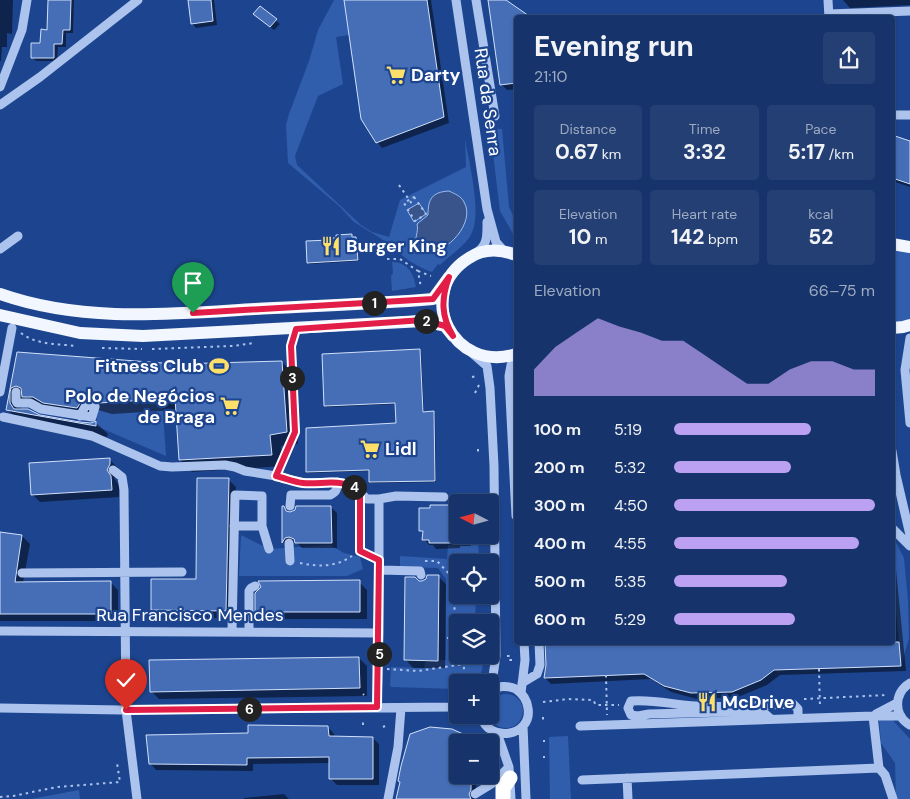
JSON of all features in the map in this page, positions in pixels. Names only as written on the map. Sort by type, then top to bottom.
[{"type":"highway","points":[[502,799],[503,788],[510,773]]},
{"type":"main road","points":[[895,244],[910,247]]},
{"type":"main road","points":[[0,294],[24,302],[82,312],[141,316],[433,299],[463,262],[481,252],[503,250],[514,254]]},
{"type":"main road","points":[[449,277],[443,297],[443,310],[448,328],[453,336]]},
{"type":"main road","points":[[0,315],[80,333],[134,335],[296,329],[423,320],[445,326],[468,350],[487,357],[499,358],[514,354]]},
{"type":"main road","points":[[895,328],[910,325]]},
{"type":"street","points":[[0,87],[22,30],[26,0]]},
{"type":"street","points":[[0,106],[138,0]]},
{"type":"street","name":"Rua da Senra","points":[[456,0],[487,209],[496,242],[503,250]]},
{"type":"street","points":[[476,0],[495,116]]},
{"type":"street","points":[[828,0],[829,15]]},
{"type":"street","points":[[845,15],[910,11]]},
{"type":"street","points":[[895,116],[910,115]]},
{"type":"street","name":"Rua da Senra","points":[[463,262],[484,247],[487,234],[487,209]]},
{"type":"street","points":[[0,249],[18,236]]},
{"type":"street","points":[[0,392],[12,328]]},
{"type":"street","points":[[276,476],[295,432],[291,346],[282,329]]},
{"type":"street","points":[[291,346],[296,329]]},
{"type":"street","points":[[910,338],[905,370],[910,423]]},
{"type":"street","points":[[468,350],[487,366],[490,388],[494,466],[496,656],[493,674]]},
{"type":"street","points":[[514,362],[511,365],[509,376],[514,476]]},
{"type":"street","points":[[16,392],[17,403],[30,403],[41,409],[80,416]]},
{"type":"street","points":[[3,417],[92,436],[160,466],[225,465],[305,483],[337,482],[355,488],[368,499],[396,496],[444,497]]},
{"type":"street","points":[[113,470],[122,477],[124,490],[126,710],[137,799]]},
{"type":"street","points":[[290,506],[291,495],[330,495],[337,489],[337,482]]},
{"type":"street","points":[[895,482],[910,536]]},
{"type":"street","points":[[360,494],[360,551],[379,560]]},
{"type":"street","points":[[232,631],[235,495],[262,496],[262,526],[269,549]]},
{"type":"street","points":[[377,707],[379,499]]},
{"type":"street","points":[[234,526],[262,526]]},
{"type":"street","points":[[895,531],[910,546]]},
{"type":"street","points":[[289,543],[290,561]]},
{"type":"street","points":[[379,570],[420,571],[421,575]]},
{"type":"street","points":[[22,573],[182,572]]},
{"type":"street","points":[[249,632],[249,591],[255,586]]},
{"type":"street","name":"Rua Francisco Mendes","points":[[0,631],[379,633]]},
{"type":"street","points":[[486,724],[488,728],[497,733],[513,733],[523,726],[527,719],[529,710],[522,688],[525,660],[524,645]]},
{"type":"street","points":[[499,688],[505,686],[522,688],[537,674],[540,666],[539,645]]},
{"type":"street","points":[[873,716],[897,703],[902,689],[910,682]]},
{"type":"street","points":[[770,719],[762,711],[648,714],[638,716],[631,714],[628,708],[631,702],[639,701],[658,701],[696,706],[793,704],[798,709],[798,718]]},
{"type":"street","points":[[897,703],[907,723]]},
{"type":"street","points":[[0,708],[126,710],[449,707]]},
{"type":"street","points":[[388,799],[398,747],[401,708]]},
{"type":"street","points":[[873,716],[880,768],[885,775],[893,799]]},
{"type":"street","points":[[580,726],[873,716],[907,723]]},
{"type":"street","points":[[523,726],[526,799]]},
{"type":"street","points":[[497,733],[510,773],[511,799]]},
{"type":"street","points":[[582,780],[880,768]]},
{"type":"street","points":[[476,794],[510,773]]},
{"type":"street","points":[[627,778],[628,799]]},
{"type":"path","points":[[400,185],[412,204]]},
{"type":"path","points":[[414,197],[426,214],[415,221],[404,203],[410,200],[414,197]]},
{"type":"path","points":[[388,259],[400,259],[418,271],[431,276]]},
{"type":"path","points":[[418,271],[421,290]]},
{"type":"path","points":[[472,377],[477,376],[473,368]]},
{"type":"path","points":[[475,393],[480,384]]},
{"type":"path","points":[[290,561],[324,566],[336,564],[360,551]]},
{"type":"path","points":[[437,561],[454,579],[455,614]]},
{"type":"path","points":[[507,656],[510,656],[510,660],[513,660]]},
{"type":"path","points":[[386,669],[418,671],[459,664]]},
{"type":"path","points":[[818,669],[819,699]]},
{"type":"path","points":[[606,675],[607,705]]},
{"type":"path","points":[[801,699],[890,695]]},
{"type":"path","points":[[543,702],[568,699],[593,700],[596,706],[620,705]]},
{"type":"path","points":[[543,717],[543,723]]},
{"type":"path","points":[[0,797],[13,797],[57,787],[120,782],[117,763]]},
{"type":"shaded area","points":[[334,0],[344,0],[349,35],[336,37],[343,84],[318,96],[295,156],[297,165],[361,225],[372,232],[389,237],[400,200],[466,167],[465,139],[474,190],[475,217],[473,229],[463,245],[440,265],[438,264],[432,272],[411,262],[393,246],[354,222],[339,206],[288,163],[286,125],[289,114],[309,61],[318,30]]},
{"type":"shaded area","points":[[490,129],[502,129],[509,207],[514,218],[514,236],[500,211]]},
{"type":"shaded area","points":[[449,191],[460,197],[464,202],[467,210],[463,227],[458,235],[443,248],[427,252],[421,250],[416,247],[417,224],[428,215],[432,197]]},
{"type":"shaded area","points":[[419,203],[426,214],[414,222],[407,210]]},
{"type":"shaded area","points":[[895,248],[910,251],[910,320],[895,323]]},
{"type":"shaded area","points":[[392,262],[402,264],[409,269],[414,277],[416,287],[392,291]]},
{"type":"shaded area","points":[[162,399],[166,456],[96,426],[99,403]]},
{"type":"shaded area","points":[[241,535],[269,549],[330,545],[344,553],[360,557],[363,569],[347,576],[239,576]]},
{"type":"shaded area","points":[[895,541],[904,558],[908,601],[909,638],[901,666],[895,599]]},
{"type":"shaded area","points":[[478,544],[479,554],[449,554],[449,604],[476,604],[475,614],[449,614],[449,664],[483,664],[481,674],[449,674],[449,689],[390,686],[391,667],[424,668],[425,662],[446,660],[446,579],[438,568],[400,567],[400,556],[447,559],[448,545]]},
{"type":"shaded area","points":[[512,695],[522,705],[522,717],[518,723],[506,728],[496,724],[499,724],[499,696]]},
{"type":"shaded area","points":[[878,710],[888,715],[910,739],[910,799],[896,799],[895,763],[881,743]]},
{"type":"shaded area","points":[[568,736],[571,799],[550,799],[549,737]]},
{"type":"shaded area","points":[[79,790],[80,799],[31,799]]},
{"type":"building","points":[[48,0],[71,0],[70,30],[63,30],[62,44],[54,44],[54,58],[31,58],[31,43],[40,43],[41,29],[47,30]]},
{"type":"building","points":[[188,0],[211,0],[213,21],[191,24]]},
{"type":"building","name":"Darty","points":[[344,0],[427,0],[444,117],[376,143],[361,119]]},
{"type":"building","points":[[488,0],[506,0],[528,15],[514,15],[514,83],[500,85]]},
{"type":"building","points":[[260,6],[277,19],[270,27],[253,14]]},
{"type":"building","points":[[895,136],[910,141],[910,184],[895,179]]},
{"type":"building","name":"Burger King","points":[[352,234],[352,237],[356,237],[358,260],[307,263],[306,241],[330,240],[329,238],[336,238],[336,235]]},
{"type":"building","points":[[420,349],[423,412],[434,411],[435,481],[369,482],[369,470],[306,472],[306,428],[396,423],[395,403],[324,406],[322,354]]},
{"type":"building","name":"Polo de Negócios de Braga","points":[[17,352],[176,364],[282,361],[287,432],[270,435],[272,455],[179,460],[175,398],[99,403],[86,399],[77,408],[43,403],[33,397],[22,397],[21,388],[16,386],[11,388],[10,392],[10,403],[14,409],[28,409],[40,415],[80,422],[91,423],[96,421],[96,426],[6,410]]},
{"type":"building","points":[[110,458],[107,470],[111,476],[112,490],[31,495],[29,463]]},
{"type":"building","points":[[197,478],[229,478],[226,611],[151,610],[151,579],[196,579]]},
{"type":"building","points":[[430,505],[449,505],[449,543],[429,543],[429,540],[422,540],[423,531],[419,531],[419,508],[430,508]]},
{"type":"building","points":[[282,506],[284,506],[286,511],[290,512],[295,510],[296,506],[331,506],[332,543],[295,543],[294,539],[289,537],[285,538],[282,543]]},
{"type":"building","points":[[0,532],[22,535],[15,582],[111,581],[111,614],[0,614]]},
{"type":"building","points":[[427,575],[439,575],[438,661],[404,660],[405,577],[415,577],[422,581],[426,579]]},
{"type":"building","points":[[360,580],[360,612],[255,612],[255,593],[261,587],[258,581]]},
{"type":"building","points":[[895,642],[899,642],[901,666],[774,670],[761,680],[732,692],[691,693],[664,686],[644,674],[544,678],[546,665],[545,645],[895,645]]},
{"type":"building","points":[[359,657],[360,688],[150,692],[149,660]]},
{"type":"building","points":[[248,725],[328,726],[329,736],[373,737],[373,779],[329,779],[329,757],[247,758],[247,765],[149,764],[146,735],[248,733]]},
{"type":"building","points":[[430,727],[452,729],[463,734],[449,734],[449,784],[471,784],[469,794],[471,799],[396,799],[401,766],[410,734]]},
{"type":"place","name":"Darty","points":[[396,75]]},
{"type":"place","name":"Burger King","points":[[331,246]]},
{"type":"place","name":"Fitness Club","points":[[219,366]]},
{"type":"place","name":"Polo de Negócios de Braga","points":[[230,406]]},
{"type":"place","name":"Lidl","points":[[370,449]]},
{"type":"place","name":"McDrive","points":[[707,702]]},
{"type":"route","points":[[126,710],[377,707],[379,560],[360,551],[360,494],[355,488],[347,484],[337,482],[305,483],[276,476],[295,432],[292,339],[296,329],[423,320],[445,326],[453,336],[444,318],[443,310],[443,297],[449,277],[433,299],[193,313]]}]
